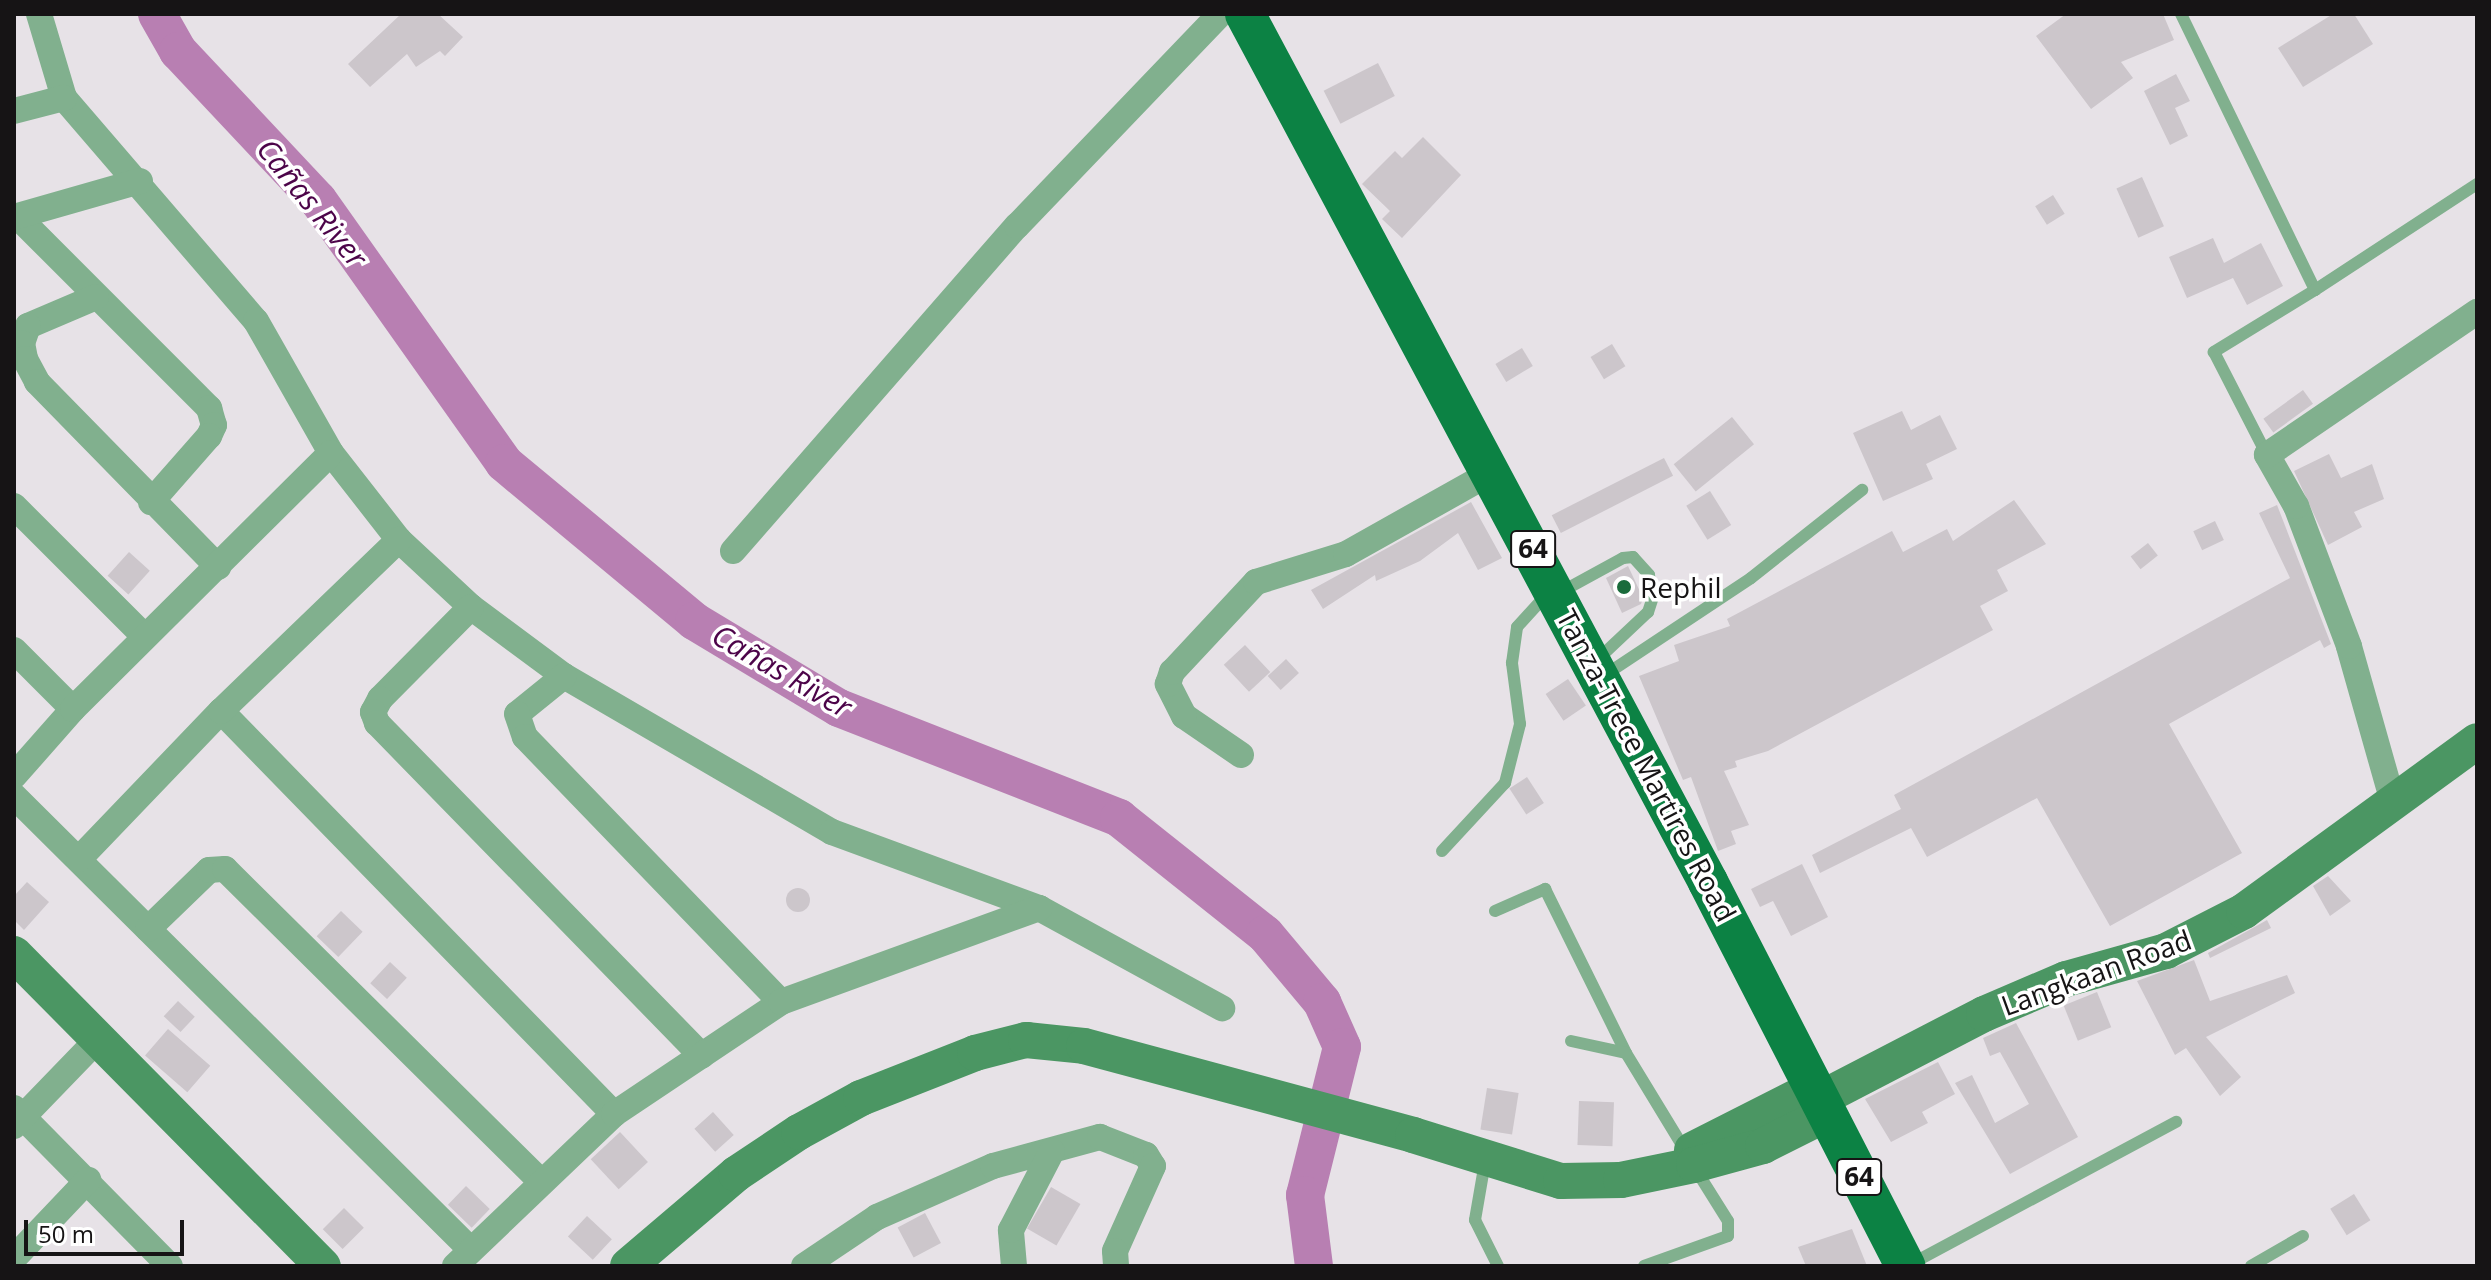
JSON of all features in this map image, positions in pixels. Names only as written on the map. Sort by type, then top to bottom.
[{"type":"main road","name":"Tanza-Trece Martires Road","points":[[1245,14],[1597,670],[1906,1266]]},
{"type":"street","points":[[39,14],[64,98],[140,181],[256,321],[331,453],[399,540],[471,607],[564,676],[832,832],[1039,908],[1222,1008]]},
{"type":"street","points":[[733,551],[1017,226],[1220,14]]},
{"type":"street","points":[[14,111],[64,98]]},
{"type":"street","points":[[140,181],[15,216],[213,417],[209,436],[151,502]]},
{"type":"street","points":[[96,297],[28,326],[22,343],[25,359],[37,382],[151,502],[218,567]]},
{"type":"street","points":[[2393,802],[2349,646],[2296,506],[2267,455],[2477,312]]},
{"type":"street","points":[[14,776],[73,709],[331,453]]},
{"type":"street","points":[[1241,755],[1184,716],[1168,684],[1172,672],[1256,582],[1346,554],[1492,472]]},
{"type":"street","points":[[14,506],[145,637]]},
{"type":"street","points":[[79,859],[221,711],[399,540]]},
{"type":"street","points":[[471,607],[380,699],[373,712],[377,723],[702,1056]]},
{"type":"street","points":[[14,650],[73,709]]},
{"type":"street","points":[[564,676],[517,714],[525,737],[781,1002]]},
{"type":"street","points":[[221,711],[614,1114]]},
{"type":"street","name":"Langkaan Road","points":[[628,1266],[736,1174],[799,1132],[861,1098],[975,1053],[1026,1040],[1084,1046],[1413,1135],[1561,1181],[1621,1180],[1681,1162],[1779,1121],[1984,1014],[2066,979],[2166,951],[2244,911],[2477,741]]},
{"type":"street","points":[[14,796],[148,929],[463,1258],[540,1181],[614,1114],[781,1002],[1039,908]]},
{"type":"street","points":[[148,929],[209,870],[225,869],[540,1181]]},
{"type":"street","points":[[14,954],[323,1266]]},
{"type":"street","points":[[97,1040],[17,1117],[88,1180],[160,1263]]},
{"type":"street","points":[[804,1266],[877,1217],[993,1166],[1100,1137],[1146,1155],[1153,1166],[1115,1251],[1116,1266]]},
{"type":"street","points":[[1013,1266],[1011,1230],[1052,1151]]},
{"type":"street","points":[[14,1258],[88,1180]]},
{"type":"lane","points":[[2181,14],[2315,290]]},
{"type":"lane","points":[[2267,455],[2214,352],[2477,184]]},
{"type":"lane","points":[[1597,670],[1751,578],[1862,490]]},
{"type":"lane","points":[[1442,851],[1505,783],[1520,724],[1512,663],[1517,627],[1555,591],[1623,558],[1633,557],[1649,575],[1653,597],[1648,612],[1597,670]]},
{"type":"lane","points":[[1495,911],[1545,889],[1681,1162],[1728,1221],[1728,1236],[1644,1266]]},
{"type":"lane","points":[[1571,1041],[1626,1053]]},
{"type":"lane","points":[[1906,1266],[2176,1122]]},
{"type":"lane","points":[[1485,1159],[1475,1220],[1498,1266]]},
{"type":"lane","points":[[2251,1266],[2303,1236]]},
{"type":"building","points":[[401,14],[438,14],[463,37],[445,56],[440,51],[416,67],[407,54],[370,87],[348,64]]},
{"type":"building","points":[[2066,14],[2163,14],[2174,40],[2121,62],[2133,78],[2091,109],[2036,36]]},
{"type":"building","points":[[2333,14],[2354,14],[2373,44],[2303,87],[2278,48]]},
{"type":"building","points":[[1378,63],[1395,96],[1340,124],[1324,91]]},
{"type":"building","points":[[2176,74],[2190,101],[2175,108],[2188,136],[2170,145],[2144,91]]},
{"type":"building","points":[[1423,137],[1461,175],[1402,238],[1382,219],[1390,211],[1362,184],[1395,151],[1402,158]]},
{"type":"building","points":[[2142,177],[2164,226],[2138,238],[2116,188]]},
{"type":"building","points":[[2053,195],[2065,214],[2047,225],[2035,206]]},
{"type":"building","points":[[2213,238],[2224,263],[2261,243],[2283,286],[2247,305],[2233,278],[2187,298],[2169,257]]},
{"type":"building","points":[[1612,344],[1625,366],[1604,379],[1591,357]]},
{"type":"building","points":[[1522,348],[1533,366],[1506,382],[1495,364]]},
{"type":"building","points":[[2303,390],[2313,404],[2273,433],[2263,419]]},
{"type":"building","points":[[1902,411],[1911,430],[1940,415],[1957,449],[1926,464],[1933,479],[1883,501],[1853,433]]},
{"type":"building","points":[[1732,417],[1754,444],[1696,491],[1674,464]]},
{"type":"building","points":[[2329,454],[2341,478],[2372,464],[2384,499],[2354,512],[2362,527],[2328,545],[2294,471]]},
{"type":"building","points":[[1664,458],[1673,476],[1561,533],[1552,515]]},
{"type":"building","points":[[1710,491],[1731,525],[1707,540],[1686,506]]},
{"type":"building","points":[[2014,500],[2046,544],[1997,570],[2008,591],[1980,606],[1993,630],[1768,751],[1735,761],[1737,767],[1724,771],[1749,825],[1731,831],[1736,844],[1718,851],[1691,777],[1683,780],[1639,676],[1679,661],[1674,645],[1730,626],[1727,619],[1892,531],[1903,552],[1947,529],[1953,541]]},
{"type":"building","points":[[1471,502],[1502,558],[1478,570],[1458,533],[1420,561],[1376,581],[1375,575],[1323,609],[1311,590]]},
{"type":"building","points":[[2277,505],[2331,644],[2324,648],[2320,640],[2169,724],[2242,853],[2110,926],[2037,798],[1927,857],[1911,828],[1820,873],[1812,855],[1901,809],[1894,795],[2290,578],[2259,513]]},
{"type":"building","points":[[2215,521],[2224,540],[2202,550],[2193,531]]},
{"type":"building","points":[[2148,543],[2158,556],[2141,569],[2131,557]]},
{"type":"building","points":[[129,552],[150,571],[128,595],[108,576]]},
{"type":"building","name":"Rephil","points":[[1628,566],[1643,598],[1641,604],[1622,613],[1606,578]]},
{"type":"building","points":[[1245,645],[1270,672],[1249,692],[1224,665]]},
{"type":"building","points":[[1286,659],[1299,673],[1281,690],[1268,676]]},
{"type":"building","points":[[1568,679],[1586,706],[1564,721],[1546,694]]},
{"type":"building","points":[[1527,777],[1544,803],[1526,814],[1509,788]]},
{"type":"building","points":[[1802,864],[1828,917],[1791,936],[1773,901],[1760,907],[1751,889]]},
{"type":"building","points":[[2328,876],[2351,901],[2330,916],[2313,886]]},
{"type":"building","points":[[27,882],[49,902],[24,930],[14,920],[14,896]]},
{"type":"building","points":[[798,888],[809,895],[810,900],[803,911],[798,912],[787,905],[786,900],[793,889]]},
{"type":"building","points":[[341,911],[363,932],[338,957],[317,936]]},
{"type":"building","points":[[2267,920],[2271,928],[2210,958],[2208,953]]},
{"type":"building","points":[[2194,960],[2210,1001],[2287,975],[2295,993],[2206,1037],[2241,1077],[2220,1096],[2186,1048],[2175,1055],[2137,981]]},
{"type":"building","points":[[390,962],[407,978],[387,999],[370,983]]},
{"type":"building","points":[[2097,992],[2111,1027],[2078,1041],[2064,1005]]},
{"type":"building","points":[[178,1001],[195,1017],[180,1032],[164,1016]]},
{"type":"building","points":[[2016,1023],[2078,1137],[2010,1174],[1955,1083],[1972,1075],[1995,1123],[2029,1104],[2000,1052],[1990,1056],[1983,1038]]},
{"type":"building","points":[[168,1029],[210,1066],[187,1092],[145,1055]]},
{"type":"building","points":[[1938,1062],[1955,1094],[1922,1112],[1928,1123],[1891,1142],[1865,1099]]},
{"type":"building","points":[[1487,1088],[1519,1093],[1512,1134],[1480,1129]]},
{"type":"building","points":[[1579,1101],[1614,1102],[1612,1146],[1577,1145]]},
{"type":"building","points":[[713,1112],[734,1135],[715,1152],[694,1129]]},
{"type":"building","points":[[620,1132],[648,1162],[619,1189],[591,1159]]},
{"type":"building","points":[[466,1186],[490,1209],[472,1228],[448,1205]]},
{"type":"building","points":[[1051,1187],[1080,1204],[1056,1246],[1027,1229]]},
{"type":"building","points":[[2354,1194],[2370,1220],[2347,1235],[2330,1209]]},
{"type":"building","points":[[344,1208],[364,1228],[343,1249],[323,1229]]},
{"type":"building","points":[[925,1213],[941,1243],[914,1258],[898,1228]]},
{"type":"building","points":[[587,1216],[612,1239],[593,1260],[568,1236]]},
{"type":"building","points":[[1852,1229],[1867,1266],[1806,1266],[1798,1247]]},
{"type":"waterway","name":"Cañas River","points":[[157,14],[178,51],[318,200],[504,463],[694,621],[839,708],[1119,818],[1265,934],[1322,1002],[1342,1047],[1305,1195],[1314,1266]]},
{"type":"place","name":"Rephil","points":[[1624,587]]}]
